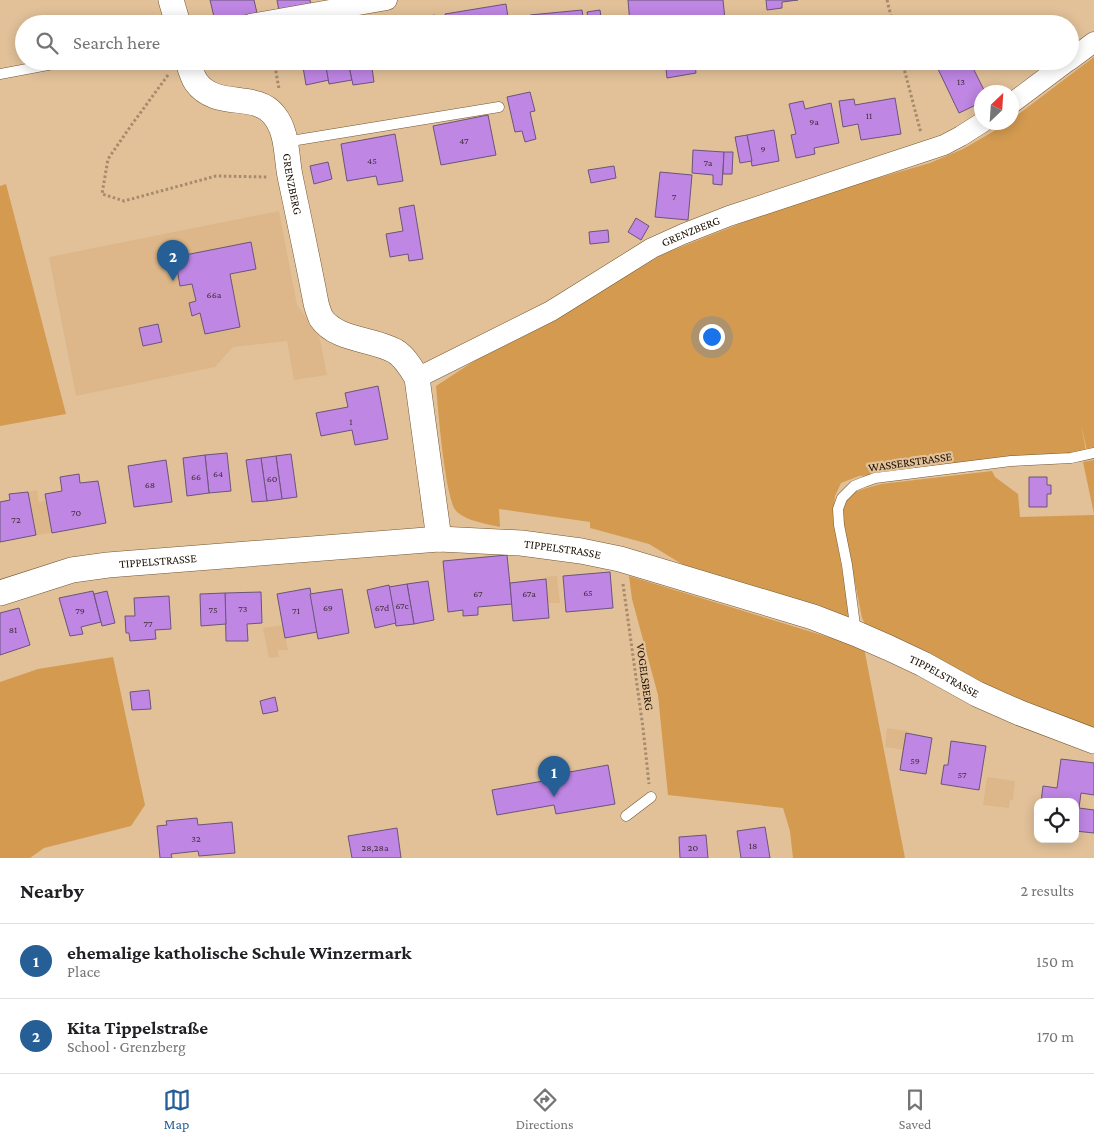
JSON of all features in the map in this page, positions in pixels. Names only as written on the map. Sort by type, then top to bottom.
[{"type":"street","points":[[171,0],[175,15]]},
{"type":"street","points":[[301,15],[387,0]]},
{"type":"street","points":[[1079,53],[1094,42]]},
{"type":"street","name":"GRENZBERG","points":[[186,70],[208,92],[222,99],[258,104],[267,108],[279,122],[283,132],[320,316],[329,327],[339,332],[396,352],[411,367],[416,378],[439,540]]},
{"type":"street","points":[[1019,98],[1056,70]]},
{"type":"street","name":"GRENZBERG","points":[[416,378],[551,311],[652,248],[729,216],[926,151],[961,136],[974,128]]},
{"type":"street","name":"TIPPELSTRASSE","points":[[0,593],[72,570],[108,565],[439,540],[521,543],[580,551],[620,559],[812,618],[857,634],[923,664],[977,694],[1094,741]]},
{"type":"lane","points":[[0,74],[21,70]]},
{"type":"lane","name":"GRENZBERG","points":[[285,142],[499,107]]},
{"type":"lane","name":"WASSERSTRASSE","points":[[857,634],[838,509],[842,498],[854,486],[875,478],[1011,461],[1071,458],[1094,453]]},
{"type":"lane","points":[[626,816],[651,797]]},
{"type":"path","points":[[887,0],[891,15]]},
{"type":"path","points":[[175,70],[130,127],[108,159],[102,194],[124,201],[216,176],[266,177],[290,173]]},
{"type":"path","points":[[904,70],[926,151]]},
{"type":"path","name":"VOGELSBERG","points":[[620,559],[651,797]]},
{"type":"shaded area","points":[[1094,57],[1094,450],[1087,451],[1081,424],[1086,451],[859,476],[841,483],[835,496],[833,517],[851,622],[695,572],[649,544],[590,528],[590,522],[499,509],[500,527],[472,520],[457,512],[449,491],[446,473],[436,386],[479,358],[573,308],[663,254],[795,202],[930,163],[963,149],[996,130],[1019,130],[1019,114]]},
{"type":"shaded area","points":[[6,184],[66,414],[0,426],[0,186]]},
{"type":"shaded area","points":[[279,211],[297,305],[319,335],[327,375],[294,380],[287,341],[233,347],[215,367],[76,396],[49,257]]},
{"type":"shaded area","points":[[1094,460],[1094,514],[1083,462]]},
{"type":"shaded area","points":[[992,471],[995,477],[1018,494],[1020,517],[1094,515],[1094,732],[1051,717],[867,628],[862,618],[842,518],[844,504],[853,493],[881,484]]},
{"type":"shaded area","points":[[37,490],[39,502],[46,501],[52,533],[36,535],[28,492]]},
{"type":"shaded area","points":[[557,576],[560,603],[548,603],[545,577]]},
{"type":"shaded area","points":[[629,576],[864,648],[905,858],[793,858],[790,831],[783,808],[668,795],[658,695],[632,599]]},
{"type":"shaded area","points":[[283,625],[288,650],[278,650],[279,657],[269,658],[263,628]]},
{"type":"shaded area","points":[[113,657],[145,805],[131,826],[44,848],[30,858],[0,858],[0,682],[38,669]]},
{"type":"shaded area","points":[[887,728],[907,731],[903,750],[885,747]]},
{"type":"shaded area","points":[[987,777],[1015,781],[1013,800],[1010,800],[1009,808],[983,805]]},
{"type":"building","points":[[210,0],[254,0],[257,13],[246,15],[214,15]]},
{"type":"building","points":[[277,0],[310,0],[311,5],[279,11]]},
{"type":"building","points":[[628,0],[723,0],[725,15],[629,15]]},
{"type":"building","points":[[766,0],[798,0],[782,2],[782,8],[767,10]]},
{"type":"building","points":[[506,4],[508,15],[445,15]]},
{"type":"building","points":[[582,10],[583,15],[530,15]]},
{"type":"building","points":[[600,10],[601,15],[588,15],[587,12]]},
{"type":"building","points":[[304,70],[327,70],[329,80],[306,85]]},
{"type":"building","points":[[327,70],[350,70],[352,80],[329,84]]},
{"type":"building","points":[[350,70],[372,70],[374,82],[353,85]]},
{"type":"building","points":[[666,70],[696,70],[696,73],[667,78]]},
{"type":"building","points":[[938,70],[974,70],[982,85],[974,85],[974,106],[959,113]]},
{"type":"building","points":[[530,92],[535,111],[530,112],[536,139],[525,142],[522,131],[515,132],[507,97]]},
{"type":"building","points":[[895,98],[901,134],[861,140],[858,124],[843,127],[839,101],[854,99],[855,105]]},
{"type":"building","points":[[803,101],[805,109],[831,103],[839,143],[814,148],[815,154],[796,158],[791,135],[796,134],[789,104]]},
{"type":"building","points":[[488,115],[496,155],[441,165],[433,126]]},
{"type":"building","points":[[774,130],[779,161],[752,166],[747,135]]},
{"type":"building","points":[[395,134],[403,181],[378,185],[376,176],[347,181],[341,144]]},
{"type":"building","points":[[747,135],[752,161],[740,163],[735,137]]},
{"type":"building","points":[[693,150],[724,152],[722,185],[713,184],[713,175],[692,173]]},
{"type":"building","points":[[724,152],[733,152],[732,174],[723,174]]},
{"type":"building","points":[[328,162],[332,179],[314,184],[310,166]]},
{"type":"building","points":[[614,166],[616,178],[591,183],[588,170]]},
{"type":"building","points":[[660,172],[692,175],[688,220],[655,217]]},
{"type":"building","points":[[414,205],[423,259],[409,261],[408,254],[390,257],[386,234],[403,231],[399,208]]},
{"type":"building","points":[[636,218],[649,226],[641,240],[628,232]]},
{"type":"building","points":[[608,230],[609,242],[590,244],[589,232]]},
{"type":"building","points":[[251,242],[256,269],[230,274],[240,327],[205,334],[200,313],[192,316],[189,303],[196,301],[192,284],[180,286],[175,257]]},
{"type":"building","points":[[158,324],[162,342],[143,346],[139,328]]},
{"type":"building","points":[[378,386],[388,439],[355,445],[352,430],[321,436],[316,413],[348,407],[345,393]]},
{"type":"building","points":[[227,453],[231,491],[209,493],[205,455]]},
{"type":"building","points":[[291,454],[297,497],[282,499],[276,456]]},
{"type":"building","points":[[205,455],[209,493],[187,496],[183,458]]},
{"type":"building","points":[[276,456],[282,499],[267,501],[261,458]]},
{"type":"building","points":[[261,458],[267,501],[252,502],[246,460]]},
{"type":"building","points":[[166,460],[172,502],[134,507],[128,466]]},
{"type":"building","points":[[79,474],[80,483],[98,481],[106,523],[52,533],[45,494],[62,491],[60,477]]},
{"type":"building","points":[[1029,477],[1047,477],[1047,485],[1051,485],[1051,494],[1047,494],[1047,507],[1029,507]]},
{"type":"building","points":[[28,492],[36,535],[0,542],[0,502],[10,500],[9,494]]},
{"type":"building","points":[[507,555],[512,604],[478,607],[478,615],[463,616],[463,610],[448,612],[443,561]]},
{"type":"building","points":[[610,572],[613,608],[566,612],[563,576]]},
{"type":"building","points":[[546,579],[549,618],[513,621],[510,583]]},
{"type":"building","points":[[428,581],[434,620],[414,624],[407,584]]},
{"type":"building","points":[[407,584],[414,624],[396,626],[389,587]]},
{"type":"building","points":[[389,585],[396,623],[375,628],[367,590]]},
{"type":"building","points":[[310,588],[317,632],[285,638],[277,594]]},
{"type":"building","points":[[342,589],[349,633],[318,639],[310,594]]},
{"type":"building","points":[[93,591],[101,622],[81,627],[83,634],[70,636],[59,598]]},
{"type":"building","points":[[107,591],[115,623],[102,626],[94,594]]},
{"type":"building","points":[[261,592],[262,623],[247,624],[248,641],[226,641],[225,593]]},
{"type":"building","points":[[225,593],[226,624],[201,626],[200,594]]},
{"type":"building","points":[[169,596],[171,629],[155,630],[156,639],[130,641],[129,633],[126,633],[125,616],[135,616],[134,598]]},
{"type":"building","points":[[19,608],[30,645],[0,655],[0,613]]},
{"type":"building","points":[[149,690],[151,709],[132,710],[130,692]]},
{"type":"building","points":[[275,697],[278,711],[263,714],[260,701]]},
{"type":"building","points":[[906,733],[932,738],[926,774],[900,770]]},
{"type":"building","points":[[951,741],[986,746],[979,790],[941,784],[944,765],[948,765]]},
{"type":"building","points":[[1061,759],[1094,763],[1094,795],[1081,793],[1079,808],[1079,798],[1042,798],[1043,786],[1057,788]]},
{"type":"building","points":[[608,765],[615,804],[556,814],[554,805],[497,815],[492,790],[549,780],[548,776]]},
{"type":"building","points":[[1079,808],[1094,810],[1094,833],[1079,831]]},
{"type":"building","points":[[197,818],[198,825],[232,822],[235,853],[199,856],[198,851],[171,854],[172,858],[160,858],[157,826],[167,825],[166,821]]},
{"type":"building","points":[[765,827],[770,858],[741,858],[737,831]]},
{"type":"building","points":[[397,828],[401,858],[352,858],[348,836]]},
{"type":"building","points":[[706,835],[708,858],[680,858],[679,837]]},
{"type":"place","name":"Kita Tippelstraße","points":[[173,281]]},
{"type":"place","name":"ehemalige katholische Schule Winzermark","points":[[554,797]]}]
